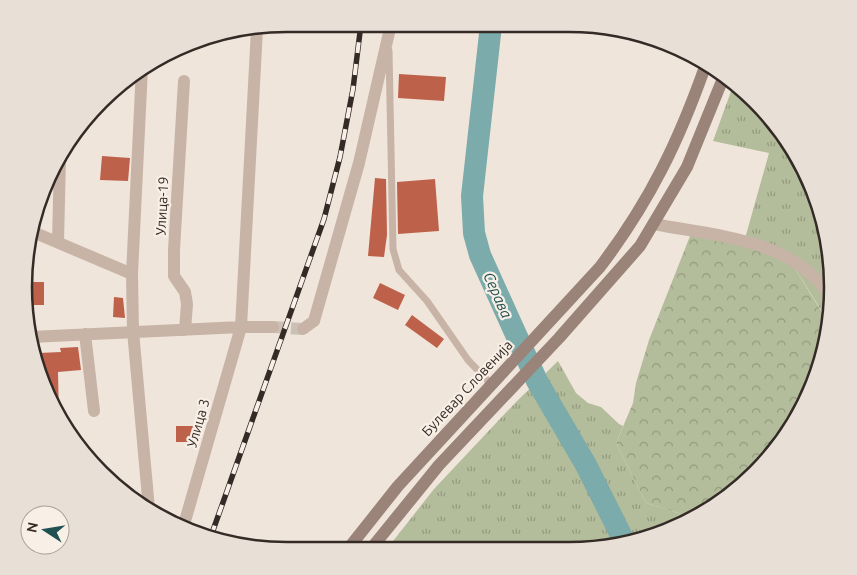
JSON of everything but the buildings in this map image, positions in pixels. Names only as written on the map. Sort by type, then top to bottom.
[{"type":"street","points":[[303,329],[314,321],[359,163],[390,32]]},
{"type":"street","name":"Улица 3","points":[[185,521],[241,327],[257,35]]},
{"type":"street","name":"Булевар Словенија","points":[[354,542],[398,486],[600,266],[647,200],[686,121],[704,71]]},
{"type":"street","points":[[142,78],[132,274],[133,331],[148,501]]},
{"type":"street","name":"Улица-19","points":[[184,81],[174,276],[185,292],[187,304],[185,330]]},
{"type":"street","points":[[376,542],[438,465],[559,338],[612,279],[654,224],[687,167],[721,82]]},
{"type":"street","points":[[58,242],[60,174]]},
{"type":"street","points":[[654,224],[771,249],[804,267],[824,289]]},
{"type":"street","points":[[38,234],[132,274]]},
{"type":"street","points":[[37,337],[241,327],[274,328]]},
{"type":"street","points":[[85,334],[94,410]]},
{"type":"lane","points":[[389,40],[393,249],[400,270],[428,301],[468,360],[491,384]]},
{"type":"green space","points":[[731,90],[761,119],[782,146],[805,190],[820,238],[824,271],[823,313],[788,257],[744,242],[769,153],[713,141]]},
{"type":"green space","points":[[692,231],[788,257],[823,314],[820,337],[811,369],[798,400],[782,429],[761,456],[738,479],[711,500],[684,515],[646,503],[616,443],[633,403],[636,383],[649,340]]},
{"type":"green space","points":[[558,361],[576,393],[588,403],[601,407],[623,426],[616,443],[646,503],[684,515],[635,534],[586,542],[392,542],[434,489],[516,402]]},
{"type":"waterway","name":"Серава","points":[[490,32],[472,196],[474,233],[480,255],[537,381],[586,465],[622,537]]},
{"type":"tunnel","points":[[273,327],[303,329]]},
{"type":"railway","points":[[213,531],[324,219],[340,157],[353,89],[360,32]]}]
